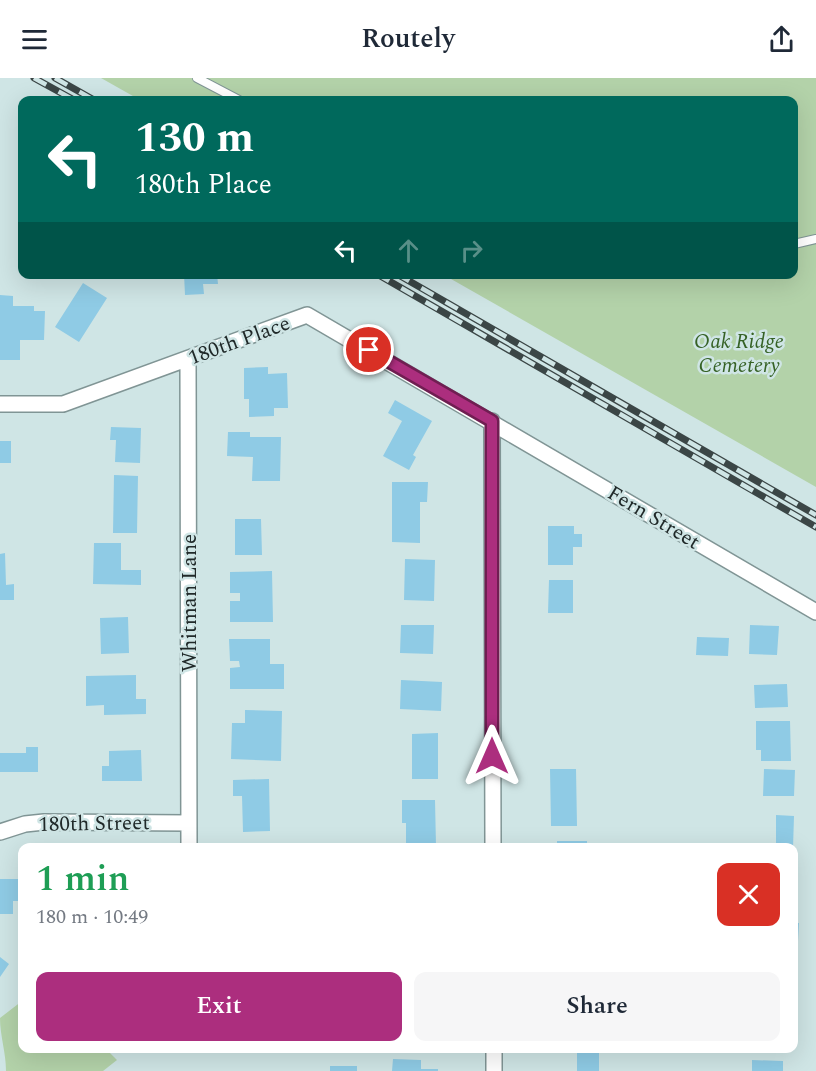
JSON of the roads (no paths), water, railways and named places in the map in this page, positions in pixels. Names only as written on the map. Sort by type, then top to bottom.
[{"type":"street","name":"180th Place","points":[[0,404],[63,404],[307,315],[492,421]]},
{"type":"street","name":"Whitman Lane","points":[[188,359],[189,843]]},
{"type":"street","name":"Fern Street","points":[[492,421],[816,612]]},
{"type":"street","points":[[492,421],[493,843]]},
{"type":"street","name":"180th Street","points":[[0,832],[25,824],[44,822],[189,823]]},
{"type":"street","points":[[494,1053],[494,1071]]},
{"type":"lane","points":[[197,78],[231,96]]},
{"type":"lane","points":[[798,243],[816,239]]},
{"type":"railway","points":[[34,78],[67,96]]},
{"type":"railway","points":[[55,78],[87,96]]},
{"type":"railway","points":[[386,279],[816,527]]},
{"type":"railway","points":[[406,279],[816,515]]},
{"type":"park label","name":"Oak Ridge Cemetery","points":[[739,353]]}]
